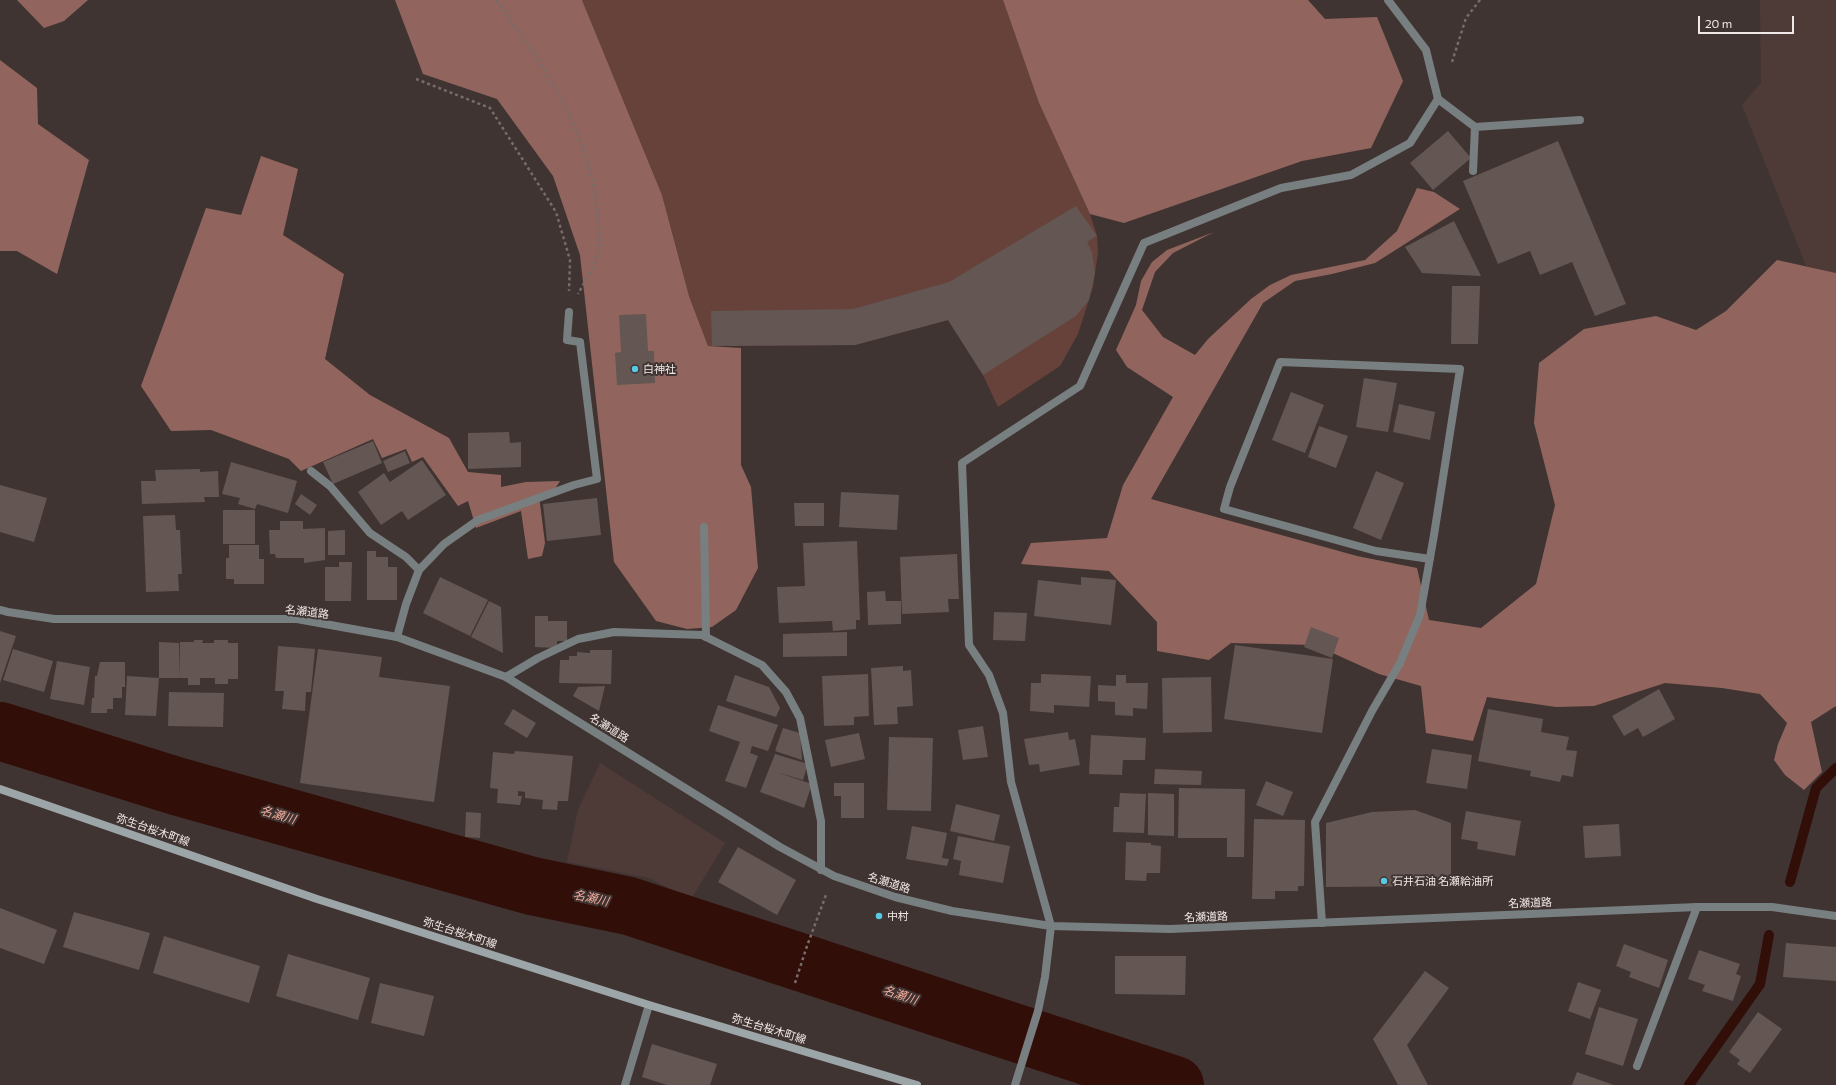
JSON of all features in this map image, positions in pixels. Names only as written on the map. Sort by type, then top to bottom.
[{"type":"main road","name":"弥生台桜木町線","points":[[0,789],[317,899],[649,1005],[917,1085]]},
{"type":"street","points":[[1388,0],[1426,50],[1438,99],[1475,127],[1580,120]]},
{"type":"street","points":[[1014,1085],[1038,1011],[1045,977],[1051,926],[1011,782],[1004,713],[989,675],[969,645],[962,463],[1080,386],[1144,243],[1281,188],[1351,175],[1410,143],[1438,99]]},
{"type":"street","points":[[1473,170],[1475,127]]},
{"type":"street","points":[[397,637],[406,604],[419,570],[444,544],[478,520],[574,485],[597,479],[580,342],[567,340],[569,312]]},
{"type":"street","points":[[1322,923],[1316,822],[1372,711],[1400,663],[1420,615],[1430,559],[1460,369],[1280,362],[1230,487],[1224,509],[1376,551],[1430,559]]},
{"type":"street","points":[[312,471],[330,486],[370,533],[406,556],[419,570]]},
{"type":"street","points":[[704,527],[706,637]]},
{"type":"street","name":"名瀬道路","points":[[0,610],[54,619],[297,619],[397,637],[506,677],[780,847],[821,870],[894,897],[952,911],[1051,926],[1170,929],[1697,907],[1772,907],[1836,916]]},
{"type":"street","points":[[506,677],[538,658],[578,639],[614,632],[702,635],[762,665],[786,692],[800,718],[821,821],[821,870]]},
{"type":"street","points":[[1637,1066],[1697,907]]},
{"type":"street","points":[[625,1085],[649,1005]]},
{"type":"path","points":[[496,0],[522,35],[562,101],[586,154],[597,204],[599,252],[569,312]]},
{"type":"path","points":[[1451,64],[1466,18],[1480,0]]},
{"type":"path","points":[[416,79],[490,108],[556,212],[570,260],[569,312]]},
{"type":"path","points":[[795,983],[806,946],[834,876]]},
{"type":"shaded area","points":[[17,0],[88,0],[64,21],[44,28]]},
{"type":"shaded area","points":[[395,0],[582,0],[662,195],[689,296],[708,346],[741,348],[741,465],[751,487],[758,568],[736,610],[712,627],[687,629],[656,621],[614,562],[580,255],[553,176],[497,99],[423,74]]},
{"type":"shaded area","points":[[582,0],[1003,0],[1039,103],[1090,214],[1097,236],[1098,253],[1093,287],[1078,334],[1060,366],[998,407],[983,375],[948,320],[855,345],[708,346],[689,296],[662,195]]},
{"type":"shaded area","points":[[1003,0],[1308,0],[1325,19],[1377,17],[1403,81],[1371,148],[1302,161],[1124,223],[1090,214],[1039,103]]},
{"type":"shaded area","points":[[1760,0],[1836,0],[1836,273],[1806,266],[1742,105],[1761,83]]},
{"type":"shaded area","points":[[0,60],[37,88],[38,124],[89,160],[57,274],[17,251],[0,251]]},
{"type":"shaded area","points":[[261,156],[298,169],[283,235],[344,274],[325,359],[370,395],[449,438],[468,472],[501,475],[501,487],[526,482],[560,481],[553,492],[539,496],[545,543],[542,556],[528,559],[521,511],[476,528],[468,501],[458,506],[423,457],[412,462],[406,449],[382,458],[373,439],[301,471],[289,459],[211,430],[171,431],[141,386],[206,208],[241,215]]},
{"type":"shaded area","points":[[1417,188],[1434,192],[1460,209],[1375,263],[1332,274],[1295,281],[1263,303],[1151,499],[1357,556],[1417,568],[1429,620],[1481,628],[1536,584],[1555,505],[1534,423],[1539,363],[1584,329],[1656,316],[1696,330],[1726,311],[1777,260],[1836,273],[1836,706],[1811,722],[1822,772],[1804,790],[1785,775],[1774,760],[1778,744],[1787,723],[1760,694],[1722,688],[1665,683],[1594,706],[1556,707],[1487,697],[1473,741],[1426,733],[1421,686],[1379,674],[1315,645],[1231,643],[1209,660],[1157,651],[1157,622],[1109,571],[1021,564],[1031,543],[1107,538],[1123,485],[1173,397],[1127,367],[1116,350],[1136,305],[1141,281],[1152,262],[1167,250],[1214,232],[1173,253],[1155,272],[1142,310],[1163,337],[1195,355],[1208,339],[1251,299],[1270,285],[1291,275],[1365,260],[1397,231]]},
{"type":"shaded area","points":[[600,763],[725,843],[691,899],[649,878],[567,862],[578,810]]},
{"type":"building","points":[[1448,131],[1471,158],[1433,190],[1410,163]]},
{"type":"building","points":[[1558,141],[1626,304],[1595,316],[1572,262],[1540,275],[1530,251],[1498,264],[1463,181]]},
{"type":"building","points":[[1076,206],[1097,236],[1087,242],[1092,252],[1095,273],[1089,300],[1076,316],[983,375],[948,320],[855,345],[712,346],[711,311],[853,309],[949,282]]},
{"type":"building","points":[[1454,221],[1481,276],[1422,273],[1405,247]]},
{"type":"building","points":[[1452,286],[1480,286],[1478,344],[1451,344]]},
{"type":"building","points":[[646,314],[648,351],[654,351],[655,383],[617,385],[615,353],[621,352],[619,315]]},
{"type":"building","points":[[1364,378],[1397,383],[1388,432],[1356,427]]},
{"type":"building","points":[[1291,392],[1324,405],[1305,453],[1272,440]]},
{"type":"building","points":[[1399,404],[1435,412],[1430,440],[1393,432]]},
{"type":"building","points":[[1319,426],[1348,436],[1336,468],[1308,457]]},
{"type":"building","points":[[509,432],[510,443],[521,442],[521,467],[468,469],[468,433]]},
{"type":"building","points":[[373,441],[382,463],[333,484],[323,462]]},
{"type":"building","points":[[405,451],[410,463],[388,472],[383,461]]},
{"type":"building","points":[[422,460],[446,495],[408,520],[402,511],[381,525],[358,492],[384,473],[390,482]]},
{"type":"building","points":[[231,462],[297,481],[288,513],[257,504],[255,509],[238,504],[240,498],[222,494]]},
{"type":"building","points":[[200,469],[200,472],[218,471],[219,497],[204,497],[205,502],[142,504],[141,481],[156,481],[155,470]]},
{"type":"building","points":[[1376,471],[1404,483],[1381,540],[1353,528]]},
{"type":"building","points":[[0,485],[47,498],[34,542],[0,532]]},
{"type":"building","points":[[841,492],[899,495],[897,530],[839,527]]},
{"type":"building","points":[[301,494],[317,505],[310,515],[295,504]]},
{"type":"building","points":[[597,498],[601,535],[547,541],[543,504]]},
{"type":"building","points":[[794,503],[824,503],[824,526],[795,526]]},
{"type":"building","points":[[223,510],[255,510],[255,544],[223,544]]},
{"type":"building","points":[[175,515],[176,530],[180,530],[182,574],[178,574],[179,591],[146,592],[143,516]]},
{"type":"building","points":[[280,521],[303,521],[303,529],[325,528],[325,560],[304,563],[304,558],[276,558],[275,554],[270,554],[269,530],[280,530]]},
{"type":"building","points":[[345,530],[345,555],[328,555],[328,531]]},
{"type":"building","points":[[857,541],[860,620],[856,620],[856,629],[833,631],[832,621],[779,623],[777,587],[805,586],[803,543]]},
{"type":"building","points":[[229,545],[259,545],[259,559],[264,559],[264,584],[234,584],[234,579],[226,579],[226,558],[229,558]]},
{"type":"building","points":[[367,551],[376,551],[376,557],[388,557],[388,567],[397,567],[397,600],[367,600]]},
{"type":"building","points":[[957,554],[959,599],[948,599],[949,612],[902,614],[900,557]]},
{"type":"building","points":[[339,562],[352,562],[351,601],[325,601],[325,567],[339,567]]},
{"type":"building","points":[[440,577],[488,600],[470,636],[423,613]]},
{"type":"building","points":[[1081,577],[1116,580],[1111,625],[1034,616],[1038,580],[1081,585]]},
{"type":"building","points":[[885,591],[886,601],[901,601],[901,624],[868,625],[867,592]]},
{"type":"building","points":[[489,601],[501,607],[503,653],[471,637]]},
{"type":"building","points":[[994,612],[1027,613],[1025,641],[993,640]]},
{"type":"building","points":[[535,616],[548,616],[548,621],[567,621],[567,641],[557,641],[557,648],[535,647]]},
{"type":"building","points":[[1311,627],[1339,638],[1332,658],[1304,647]]},
{"type":"building","points":[[0,631],[16,636],[0,683]]},
{"type":"building","points":[[847,632],[847,656],[783,657],[783,634]]},
{"type":"building","points":[[194,640],[203,640],[202,643],[214,643],[214,640],[228,640],[228,643],[238,643],[238,679],[228,679],[228,684],[215,684],[215,678],[200,678],[200,685],[188,685],[188,678],[179,678],[180,642],[194,642]]},
{"type":"building","points":[[159,642],[179,643],[179,678],[159,678]]},
{"type":"building","points":[[1235,645],[1333,659],[1322,733],[1224,719]]},
{"type":"building","points":[[278,646],[315,649],[311,692],[306,692],[305,711],[282,709],[284,691],[275,691]]},
{"type":"building","points":[[13,649],[53,661],[44,692],[3,680]]},
{"type":"building","points":[[318,649],[382,657],[379,677],[450,686],[434,802],[300,783]]},
{"type":"building","points":[[590,650],[612,650],[611,684],[559,683],[560,660],[569,660],[569,656],[577,656],[577,652],[590,653]]},
{"type":"building","points":[[57,661],[90,667],[84,705],[50,699]]},
{"type":"building","points":[[100,662],[125,662],[125,687],[122,687],[122,698],[113,698],[113,709],[107,709],[107,713],[91,713],[92,698],[94,698],[95,676],[97,676]]},
{"type":"building","points":[[903,666],[903,671],[911,670],[913,706],[897,707],[898,724],[874,725],[871,668]]},
{"type":"building","points":[[868,674],[869,716],[854,717],[854,725],[824,726],[822,676]]},
{"type":"building","points":[[1041,674],[1091,676],[1089,707],[1054,705],[1054,713],[1030,711],[1031,683],[1041,683]]},
{"type":"building","points":[[735,675],[769,687],[780,708],[776,717],[726,701]]},
{"type":"building","points":[[1116,675],[1126,675],[1126,683],[1148,683],[1147,709],[1133,708],[1133,716],[1115,715],[1115,702],[1098,701],[1098,685],[1116,686]]},
{"type":"building","points":[[127,676],[159,678],[156,716],[125,715]]},
{"type":"building","points":[[1211,677],[1212,732],[1163,733],[1162,678]]},
{"type":"building","points":[[605,686],[599,711],[573,696],[578,687]]},
{"type":"building","points":[[1659,689],[1675,719],[1643,737],[1638,728],[1624,736],[1612,716]]},
{"type":"building","points":[[169,692],[224,693],[223,727],[168,726]]},
{"type":"building","points":[[718,705],[778,725],[768,751],[752,746],[750,753],[758,756],[746,788],[725,781],[740,742],[709,731]]},
{"type":"building","points":[[513,709],[536,723],[527,738],[504,724]]},
{"type":"building","points":[[1488,709],[1543,719],[1541,732],[1569,737],[1566,750],[1577,751],[1573,777],[1562,775],[1560,782],[1530,776],[1531,771],[1478,761]]},
{"type":"building","points":[[983,726],[988,757],[963,760],[958,730]]},
{"type":"building","points":[[783,728],[800,733],[802,760],[775,751]]},
{"type":"building","points":[[1068,732],[1069,740],[1075,739],[1080,765],[1040,772],[1039,764],[1029,765],[1024,739]]},
{"type":"building","points":[[859,733],[865,759],[831,767],[825,740]]},
{"type":"building","points":[[1091,735],[1146,738],[1145,760],[1123,760],[1122,775],[1089,774]]},
{"type":"building","points":[[889,737],[933,738],[931,811],[887,810]]},
{"type":"building","points":[[1432,749],[1472,755],[1467,789],[1426,783]]},
{"type":"building","points":[[515,751],[573,756],[568,801],[558,801],[557,810],[542,809],[543,800],[525,798],[525,792],[518,791],[518,796],[522,796],[520,805],[497,803],[498,789],[490,788],[493,752],[514,754]]},
{"type":"building","points":[[775,754],[808,764],[803,780],[776,772],[812,784],[804,808],[760,792]]},
{"type":"building","points":[[1155,769],[1202,771],[1201,785],[1154,784]]},
{"type":"building","points":[[1266,781],[1293,792],[1283,816],[1256,805]]},
{"type":"building","points":[[834,783],[864,783],[864,818],[841,818],[841,796],[834,796]]},
{"type":"building","points":[[1179,788],[1245,789],[1244,857],[1227,857],[1227,838],[1178,838]]},
{"type":"building","points":[[1120,793],[1146,794],[1144,833],[1113,832],[1114,807],[1119,807]]},
{"type":"building","points":[[1148,793],[1174,794],[1174,836],[1148,835]]},
{"type":"building","points":[[956,804],[1000,815],[994,841],[950,831]]},
{"type":"building","points":[[1415,810],[1451,823],[1451,886],[1326,887],[1326,823],[1372,812]]},
{"type":"building","points":[[1466,811],[1521,821],[1515,856],[1477,849],[1478,842],[1461,839]]},
{"type":"building","points":[[466,812],[481,813],[480,838],[465,837]]},
{"type":"building","points":[[1254,819],[1305,820],[1304,886],[1298,886],[1298,891],[1275,891],[1275,899],[1252,899]]},
{"type":"building","points":[[1619,824],[1621,856],[1585,858],[1583,826]]},
{"type":"building","points":[[912,826],[947,833],[942,858],[949,859],[947,866],[906,859]]},
{"type":"building","points":[[958,836],[1010,846],[1003,883],[959,875],[961,861],[953,859]]},
{"type":"building","points":[[1126,842],[1151,843],[1151,845],[1161,846],[1160,873],[1147,873],[1146,881],[1125,880]]},
{"type":"building","points":[[738,847],[796,880],[777,915],[718,882]]},
{"type":"building","points":[[0,908],[57,930],[44,964],[0,948]]},
{"type":"building","points":[[74,912],[150,933],[139,970],[63,947]]},
{"type":"building","points":[[164,936],[260,966],[249,1003],[153,973]]},
{"type":"building","points":[[1786,943],[1836,947],[1836,981],[1783,977]]},
{"type":"building","points":[[1624,944],[1668,960],[1659,988],[1629,977],[1631,972],[1616,966]]},
{"type":"building","points":[[1699,950],[1740,964],[1736,974],[1741,976],[1733,1001],[1702,991],[1705,985],[1688,979]]},
{"type":"building","points":[[288,954],[370,978],[358,1020],[276,996]]},
{"type":"building","points":[[1115,956],[1186,956],[1185,995],[1115,994]]},
{"type":"building","points":[[1425,971],[1449,988],[1407,1045],[1428,1085],[1398,1085],[1373,1039]]},
{"type":"building","points":[[1578,982],[1601,990],[1590,1019],[1568,1011]]},
{"type":"building","points":[[380,983],[434,996],[424,1036],[371,1023]]},
{"type":"building","points":[[1599,1007],[1638,1019],[1623,1066],[1585,1054]]},
{"type":"building","points":[[1758,1012],[1782,1029],[1750,1073],[1737,1064],[1740,1060],[1729,1052]]},
{"type":"building","points":[[652,1044],[717,1064],[710,1085],[667,1085],[642,1077]]},
{"type":"building","points":[[1577,1072],[1614,1085],[1572,1085]]},
{"type":"waterway","name":"名瀬川","points":[[0,731],[176,786],[532,886],[629,906],[1175,1085]]},
{"type":"waterway","points":[[1790,882],[1816,788],[1836,768]]},
{"type":"waterway","points":[[1689,1085],[1760,984],[1769,935]]},
{"type":"place","name":"白神社","points":[[635,369]]},
{"type":"place","name":"石井石油 名瀬給油所","points":[[1384,881]]},
{"type":"place","name":"中村","points":[[879,916]]}]
